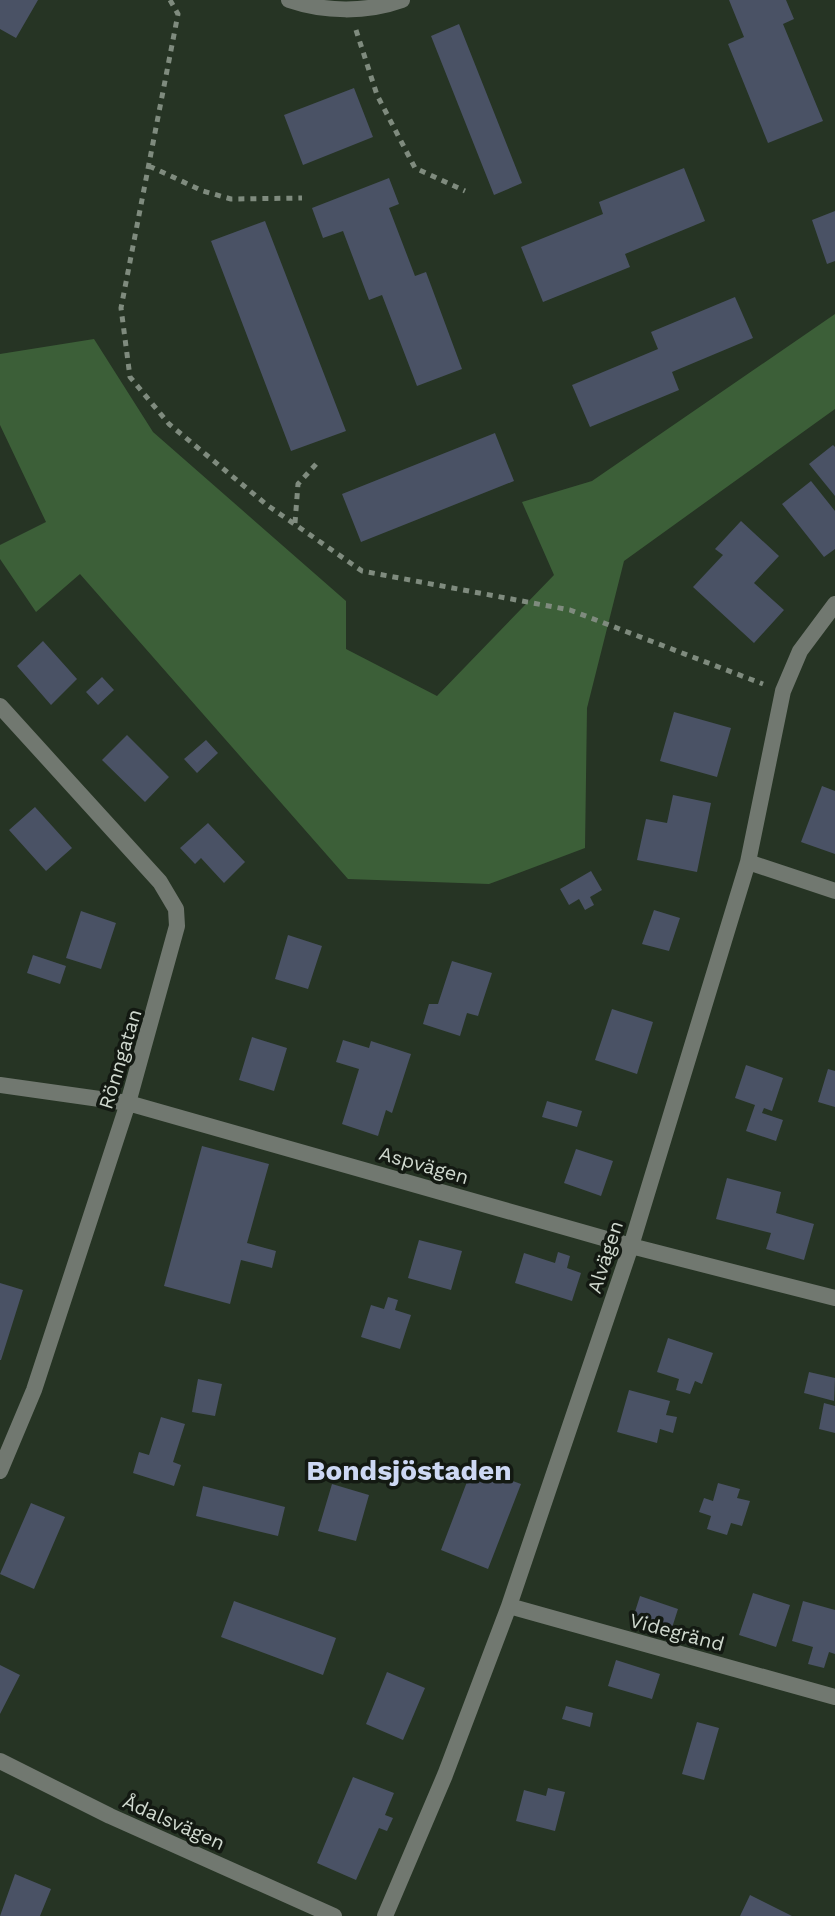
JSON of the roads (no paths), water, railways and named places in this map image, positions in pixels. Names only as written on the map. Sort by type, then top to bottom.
[{"type":"street","points":[[289,0],[311,7],[349,10],[402,0]]},
{"type":"street","name":"Alvägen","points":[[385,1916],[445,1775],[509,1606],[631,1246],[748,862],[783,691],[800,651],[835,604]]},
{"type":"street","name":"Rönngatan","points":[[0,706],[160,882],[176,909],[172,953],[128,1103],[34,1390],[0,1471]]},
{"type":"street","points":[[748,862],[835,891]]},
{"type":"street","name":"Aspvägen","points":[[0,1085],[128,1103],[631,1246],[835,1298]]},
{"type":"street","name":"Videgränd","points":[[509,1606],[835,1697]]},
{"type":"street","name":"Ådalsvägen","points":[[0,1761],[110,1816],[334,1916]]},
{"type":"district","name":"Bondsjöstaden","points":[[409,1470]]}]
